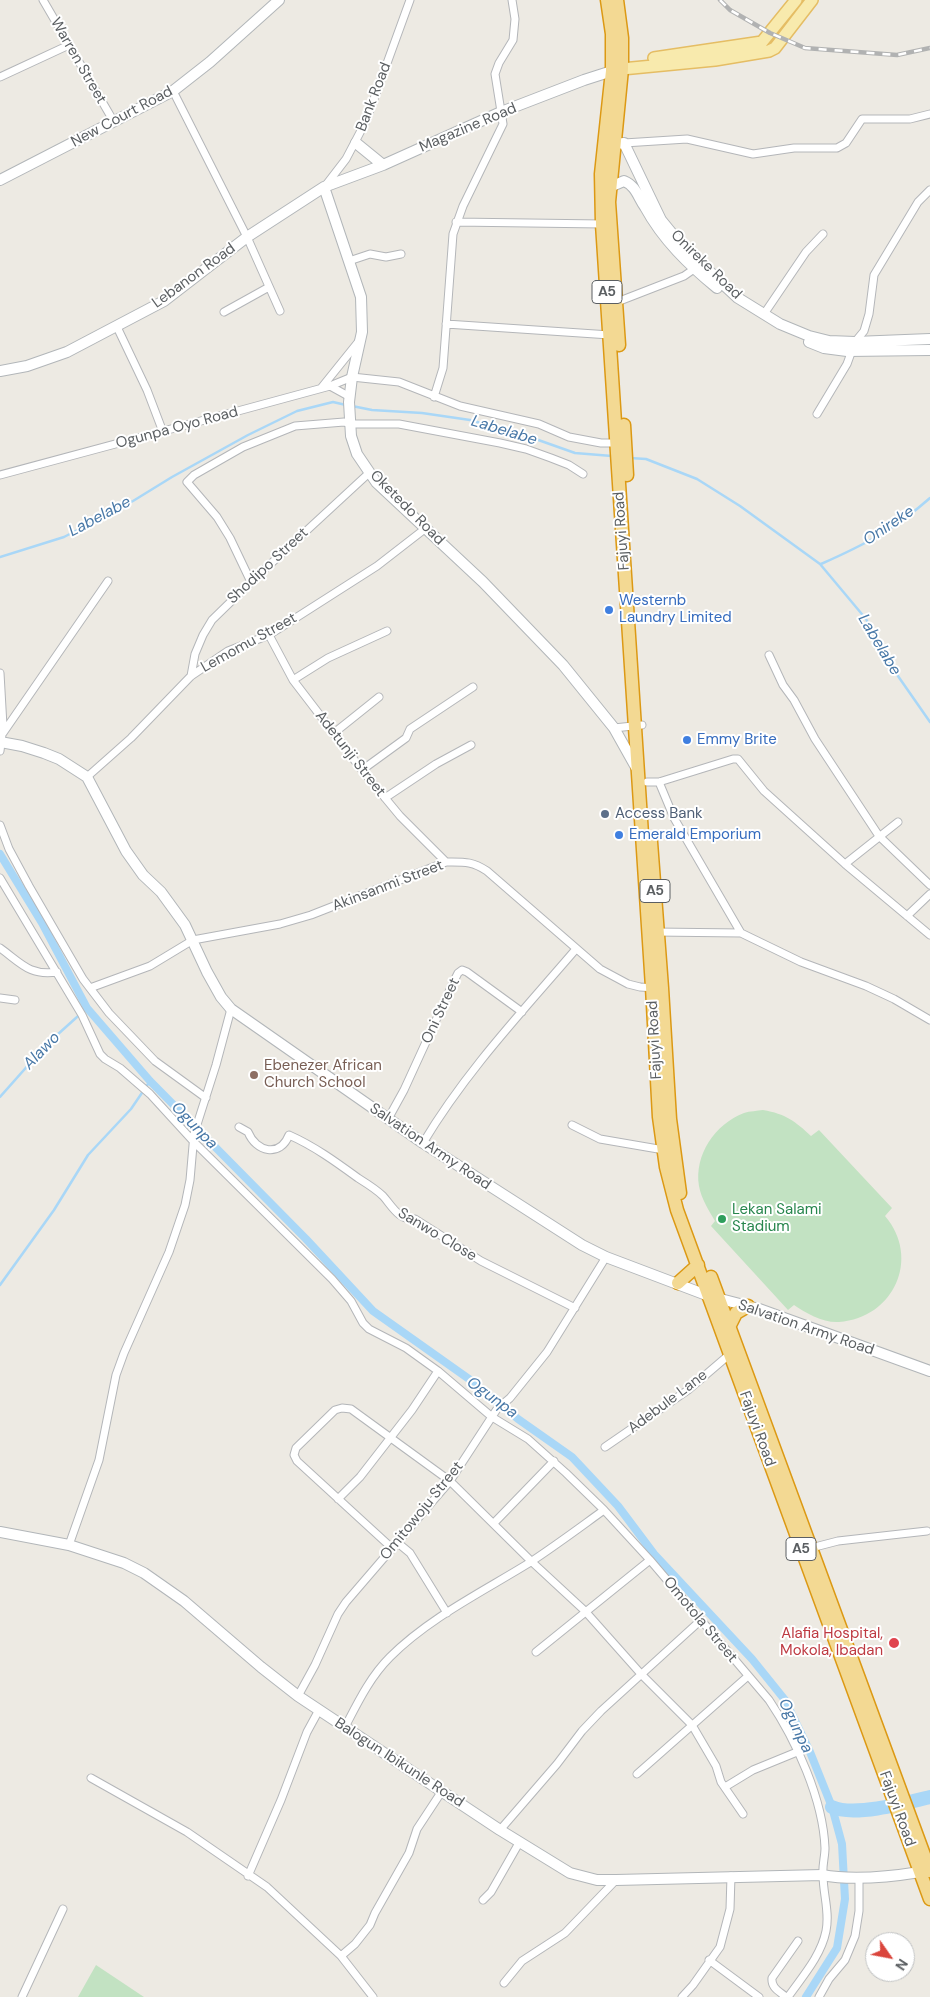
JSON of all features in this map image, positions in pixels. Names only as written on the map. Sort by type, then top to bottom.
[{"type":"highway","name":"A5","points":[[608,0],[612,34],[619,67]]},
{"type":"highway","name":"A5","points":[[615,141],[606,112],[619,67],[622,38],[618,0]]},
{"type":"highway","name":"Fajuyi Road","points":[[615,141],[609,202],[617,302],[621,447]]},
{"type":"highway","name":"Fajuyi Road","points":[[615,141],[601,174],[602,224],[623,475],[639,725],[637,769],[670,1119],[679,1189],[730,1354],[925,1871],[930,1899]]},
{"type":"highway","name":"Fajuyi Road","points":[[639,725],[653,782],[653,932]]},
{"type":"highway","name":"Fajuyi Road","points":[[657,988],[659,1118],[666,1168],[677,1210],[698,1265],[729,1326],[900,1804]]},
{"type":"highway","points":[[678,1283],[698,1265]]},
{"type":"highway","points":[[729,1326],[736,1313],[748,1306]]},
{"type":"main road","name":"New Court Road","points":[[0,180],[173,91],[210,62],[279,0]]},
{"type":"main road","points":[[758,43],[764,41],[796,0]]},
{"type":"main road","points":[[758,43],[769,51],[775,48],[812,0]]},
{"type":"main road","name":"Magazine Road","points":[[324,187],[383,165],[501,112],[619,67],[758,43]]},
{"type":"main road","name":"Magazine Road","points":[[619,67],[715,60],[769,51]]},
{"type":"main road","name":"Onireke Road","points":[[615,141],[669,231],[683,248],[727,289],[764,314],[780,324],[809,336],[829,341],[855,346],[930,350]]},
{"type":"main road","points":[[356,143],[383,165]]},
{"type":"main road","name":"Onireke Road","points":[[610,187],[624,181],[635,188],[652,220],[665,238],[694,269],[749,313],[778,331],[824,348],[846,351],[855,346],[930,339]]},
{"type":"main road","name":"Lebanon Road","points":[[0,371],[27,366],[67,352],[164,301],[247,237],[324,187]]},
{"type":"main road","name":"Oketedo Road","points":[[324,187],[361,297],[361,338],[349,400],[350,422],[357,454],[376,482],[426,528],[540,640],[585,690],[614,728],[637,769]]},
{"type":"main road","name":"Salvation Army Road","points":[[1,742],[22,746],[59,759],[87,777],[126,851],[143,875],[174,907],[193,940],[221,997],[231,1010],[423,1143],[560,1232],[606,1257],[714,1298],[748,1306],[930,1371]]},
{"type":"main road","name":"Balogun Ibikunle Road","points":[[0,1532],[69,1545],[124,1563],[163,1585],[298,1696],[519,1843],[570,1873],[597,1880],[731,1876],[822,1875],[855,1877]]},
{"type":"main road","points":[[855,1877],[896,1876],[925,1871]]},
{"type":"street","name":"Warren Street","points":[[44,0],[68,45],[114,122]]},
{"type":"street","name":"Bank Road","points":[[324,187],[356,143],[366,121],[410,0]]},
{"type":"street","points":[[434,397],[443,368],[450,254],[456,222],[503,124],[495,74],[513,40],[515,19],[512,0]]},
{"type":"street","points":[[0,77],[68,45]]},
{"type":"street","points":[[173,91],[247,237],[280,311]]},
{"type":"street","points":[[615,141],[687,138],[753,154],[794,148],[837,148],[846,143],[862,119],[910,119],[930,114]]},
{"type":"street","points":[[817,414],[864,331],[869,314],[874,275],[918,202],[930,190]]},
{"type":"street","points":[[456,222],[602,224]]},
{"type":"street","points":[[764,314],[806,252],[823,234]]},
{"type":"street","points":[[349,261],[370,254],[386,257],[400,254]]},
{"type":"street","points":[[617,302],[684,276],[694,269]]},
{"type":"street","points":[[224,312],[269,287]]},
{"type":"street","points":[[446,324],[610,335]]},
{"type":"street","points":[[117,326],[147,390],[163,432]]},
{"type":"street","points":[[349,400],[326,386],[361,338]]},
{"type":"street","points":[[352,377],[399,382],[460,406],[539,424],[569,437],[621,447]]},
{"type":"street","name":"Ogunpa Oyo Road","points":[[0,475],[163,432],[352,377]]},
{"type":"street","points":[[251,582],[230,538],[217,517],[187,482],[194,475],[243,447],[295,426],[344,422],[399,424],[526,449],[569,465],[583,474]]},
{"type":"street","name":"Shodipo Street","points":[[192,676],[195,654],[212,620],[370,473]]},
{"type":"street","name":"Lemomu Street","points":[[87,777],[131,738],[192,676],[228,651],[269,635],[377,566],[426,528]]},
{"type":"street","points":[[1,742],[108,581]]},
{"type":"street","points":[[293,680],[328,658],[387,631]]},
{"type":"street","name":"Adetunji Street","points":[[269,635],[293,680],[362,770],[384,798],[446,862]]},
{"type":"street","points":[[769,655],[783,685],[794,700],[815,739],[878,836],[930,885]]},
{"type":"street","points":[[0,674],[1,742]]},
{"type":"street","points":[[362,770],[406,738],[410,729],[473,687]]},
{"type":"street","points":[[334,733],[379,697]]},
{"type":"street","points":[[614,728],[639,725]]},
{"type":"street","points":[[384,798],[436,764],[471,745]]},
{"type":"street","points":[[741,933],[653,782],[738,759],[764,790],[845,864],[930,935]]},
{"type":"street","points":[[845,864],[898,822]]},
{"type":"street","points":[[0,825],[9,849],[28,886],[83,979],[109,1013],[156,1061],[206,1098]]},
{"type":"street","name":"Akinsanmi Street","points":[[193,940],[280,924],[311,915],[446,862],[466,862],[476,864],[482,868],[576,949],[614,978],[640,987],[657,988]]},
{"type":"street","name":"Omotola Street","points":[[0,878],[81,1013],[100,1054],[144,1089],[194,1137],[332,1279],[351,1300],[369,1329],[406,1348],[438,1371],[492,1417],[528,1439],[554,1461],[604,1510],[650,1560],[769,1700],[784,1722],[812,1786],[822,1822],[825,1849],[822,1875],[827,1906],[826,1931],[817,1955],[787,1997]]},
{"type":"street","points":[[907,916],[930,894]]},
{"type":"street","points":[[653,932],[741,933],[801,962],[866,986],[894,999],[930,1020]]},
{"type":"street","points":[[90,988],[150,966],[193,940]]},
{"type":"street","points":[[0,948],[35,973],[57,972]]},
{"type":"street","points":[[423,1143],[442,1110],[464,1080],[576,949]]},
{"type":"street","name":"Oni Street","points":[[388,1119],[404,1090],[458,974],[462,970],[522,1012]]},
{"type":"street","points":[[0,998],[15,1000]]},
{"type":"street","points":[[69,1545],[99,1460],[116,1375],[124,1353],[170,1252],[185,1205],[190,1180],[194,1137],[231,1010]]},
{"type":"street","points":[[572,1125],[600,1139],[664,1150]]},
{"type":"street","name":"Sanwo Close","points":[[239,1127],[248,1132],[251,1140],[267,1150],[286,1144],[289,1135],[321,1151],[382,1195],[397,1214],[410,1219],[416,1219],[481,1261],[575,1308]]},
{"type":"street","name":"Omitowoju Street","points":[[298,1696],[315,1665],[338,1614],[359,1586],[396,1546],[450,1481],[497,1410],[510,1398],[546,1352],[606,1257]]},
{"type":"street","name":"Adebule Lane","points":[[605,1447],[688,1390],[730,1354]]},
{"type":"street","points":[[338,1499],[360,1478],[412,1410],[438,1371]]},
{"type":"street","points":[[447,1613],[410,1553],[396,1546],[338,1499],[297,1461],[294,1455],[296,1448],[335,1410],[342,1408],[351,1409],[450,1481],[585,1612],[641,1674],[692,1725],[716,1766],[724,1787],[743,1814]]},
{"type":"street","points":[[494,1523],[554,1461]]},
{"type":"street","points":[[345,1727],[366,1687],[389,1658],[409,1640],[447,1613],[531,1561],[604,1510]]},
{"type":"street","points":[[810,1548],[838,1541],[927,1531]]},
{"type":"street","points":[[536,1652],[650,1560]]},
{"type":"street","points":[[500,1830],[547,1776],[582,1731],[701,1620]]},
{"type":"street","points":[[637,1774],[748,1676]]},
{"type":"street","points":[[248,1876],[281,1800],[307,1732],[318,1710]]},
{"type":"street","points":[[724,1787],[765,1764],[797,1752]]},
{"type":"street","points":[[91,1778],[187,1832],[248,1876],[267,1887],[341,1956],[373,1997]]},
{"type":"street","points":[[341,1956],[355,1944],[370,1925],[374,1913],[409,1853],[417,1829],[442,1791]]},
{"type":"street","points":[[483,1900],[492,1892],[519,1843]]},
{"type":"street","points":[[682,1997],[720,1947],[730,1909],[731,1876]]},
{"type":"street","points":[[819,1997],[829,1979],[845,1960],[855,1936],[860,1911],[855,1877]]},
{"type":"street","points":[[504,1983],[522,1961],[565,1933],[616,1880]]},
{"type":"street","points":[[22,1997],[64,1909]]},
{"type":"street","points":[[787,1997],[774,1987],[772,1978],[798,1941]]},
{"type":"street","points":[[709,1960],[760,1997]]},
{"type":"green space","points":[[763,1110],[790,1119],[811,1136],[819,1130],[892,1208],[885,1216],[896,1232],[901,1250],[901,1267],[896,1283],[887,1298],[874,1310],[858,1318],[833,1322],[815,1317],[794,1305],[788,1310],[711,1226],[715,1221],[703,1200],[699,1186],[698,1174],[703,1152],[716,1133],[734,1118],[751,1111]]},
{"type":"green space","points":[[96,1965],[144,1997],[78,1997]]},
{"type":"waterway","name":"Labelabe","points":[[0,557],[64,537],[133,501],[248,435],[297,411],[333,402],[346,405]]},
{"type":"waterway","name":"Labelabe","points":[[352,406],[372,410],[422,413],[470,420],[527,436],[575,453],[612,456]]},
{"type":"waterway","name":"Labelabe","points":[[630,458],[646,459],[697,479],[740,506],[820,564],[866,619],[891,666],[930,722]]},
{"type":"waterway","name":"Onireke","points":[[821,564],[879,536],[930,498]]},
{"type":"waterway","name":"Ogunpa","points":[[0,854],[42,923],[87,1008],[150,1081],[306,1239],[373,1311],[469,1379],[518,1419],[572,1457],[618,1506],[654,1554],[752,1659],[785,1700],[810,1752],[832,1807],[842,1844],[845,1899],[837,1948],[806,1997]]},
{"type":"waterway","name":"Alawo","points":[[0,1097],[47,1044],[87,1008]]},
{"type":"waterway","points":[[0,1285],[54,1210],[88,1155],[131,1109],[150,1081]]},
{"type":"waterway","points":[[832,1807],[842,1810],[866,1810],[930,1797]]},
{"type":"railway","points":[[720,0],[730,10],[770,33],[805,48],[897,55],[930,48]]},
{"type":"place","name":"Westernb Laundry Limited","points":[[609,610]]},
{"type":"place","name":"Emmy Brite","points":[[687,740]]},
{"type":"place","name":"Access Bank","points":[[605,814]]},
{"type":"place","name":"Emerald Emporium","points":[[619,835]]},
{"type":"place","name":"Ebenezer African Church School","points":[[254,1075]]},
{"type":"place","name":"Lekan Salami Stadium","points":[[722,1219]]},
{"type":"place","name":"Alafia Hospital, Mokola, Ibadan","points":[[894,1643]]}]
